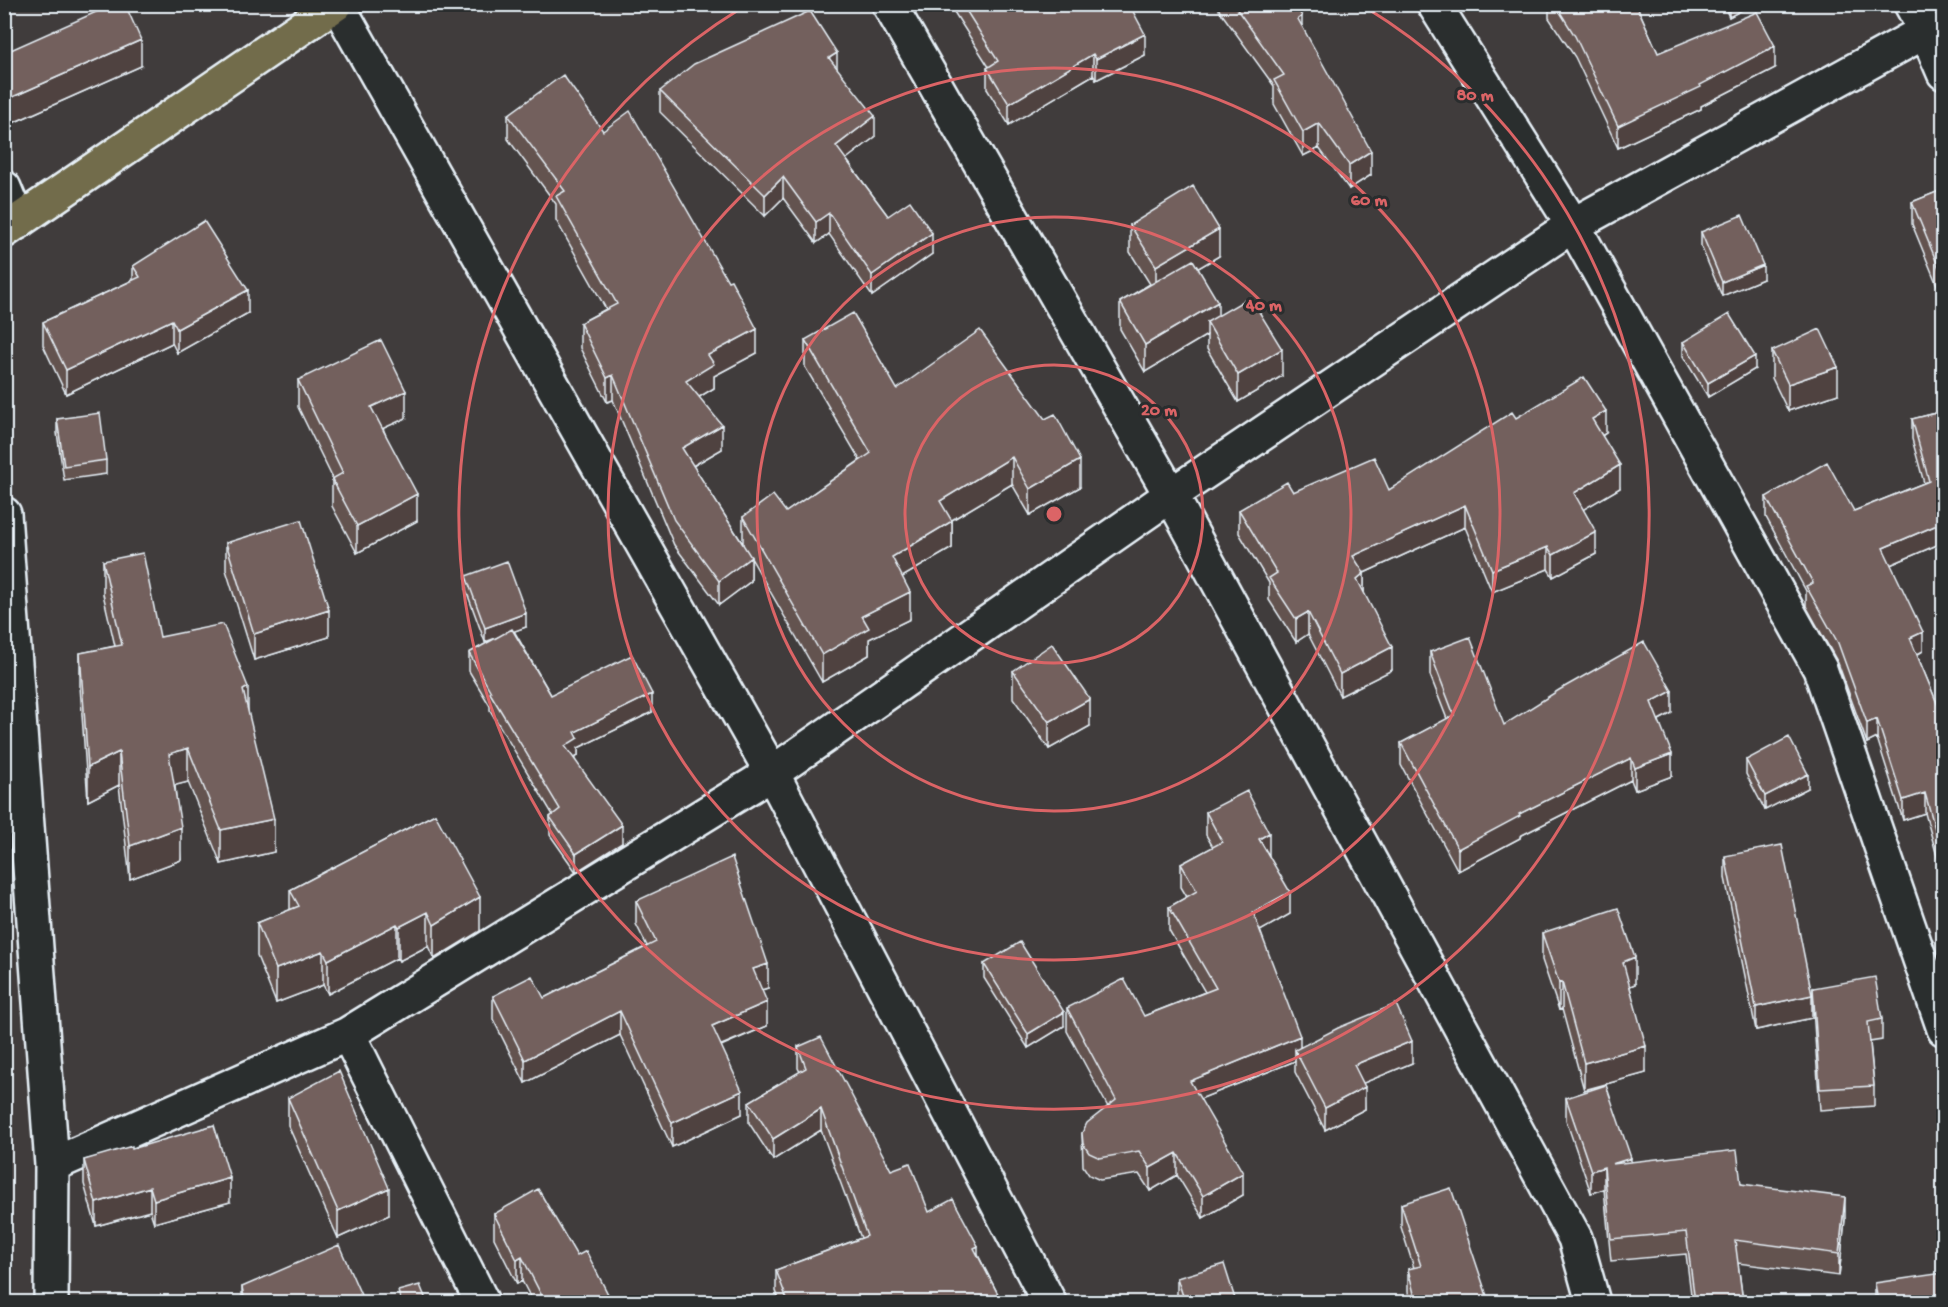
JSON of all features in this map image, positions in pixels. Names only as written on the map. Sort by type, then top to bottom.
[{"type":"highway","points":[[11,226],[337,4]]},
{"type":"street","points":[[337,4],[772,773],[1049,1302]]},
{"type":"street","points":[[889,4],[1171,495],[1575,1238],[1593,1302]]},
{"type":"street","points":[[1434,4],[1573,225],[1820,669],[1944,1029]]},
{"type":"street","points":[[52,1165],[348,1034],[772,773],[1171,495],[1573,225],[1919,18],[1944,73]]},
{"type":"street","points":[[4,188],[11,226]]},
{"type":"street","points":[[4,514],[52,1165],[51,1302]]},
{"type":"street","points":[[348,1034],[482,1302]]},
{"type":"building","points":[[114,4],[125,4],[141,40],[8,99],[4,92],[4,53]]},
{"type":"building","points":[[962,4],[1129,4],[1145,34],[1096,59],[1093,54],[1009,104],[987,68],[998,61]]},
{"type":"building","points":[[1233,4],[1294,4],[1302,16],[1298,19],[1371,151],[1349,165],[1319,123],[1303,132],[1274,80],[1284,75]]},
{"type":"building","points":[[1555,4],[1636,4],[1658,53],[1757,12],[1775,46],[1700,85],[1701,87],[1618,126],[1575,36]]},
{"type":"building","points":[[810,11],[837,53],[829,58],[875,116],[836,146],[888,216],[910,201],[932,233],[872,275],[829,213],[816,222],[783,177],[765,195],[660,91],[694,64]]},
{"type":"building","points":[[563,75],[603,131],[630,111],[728,281],[731,280],[757,329],[708,355],[714,364],[686,381],[722,425],[682,448],[751,557],[719,581],[674,520],[613,375],[607,378],[580,323],[617,304],[556,196],[565,191],[508,115]]},
{"type":"building","points":[[1193,186],[1219,229],[1156,266],[1130,225]]},
{"type":"building","points":[[1944,189],[1944,280],[1912,202]]},
{"type":"building","points":[[1742,215],[1763,265],[1722,282],[1701,232]]},
{"type":"building","points":[[204,221],[248,290],[177,329],[172,320],[66,370],[43,322],[140,277],[133,266]]},
{"type":"building","points":[[1193,260],[1218,302],[1145,345],[1120,302]]},
{"type":"building","points":[[1250,297],[1282,349],[1238,375],[1207,322]]},
{"type":"building","points":[[853,313],[897,389],[980,330],[1045,419],[1055,414],[1080,460],[1030,489],[1012,457],[940,501],[952,521],[892,557],[910,592],[862,616],[869,628],[822,655],[743,517],[773,495],[786,512],[871,453],[805,340]]},
{"type":"building","points":[[1729,314],[1755,356],[1708,383],[1683,342]]},
{"type":"building","points":[[1820,329],[1838,367],[1788,384],[1772,351]]},
{"type":"building","points":[[381,340],[406,391],[371,407],[417,494],[357,526],[332,479],[343,473],[298,380]]},
{"type":"building","points":[[1584,377],[1606,411],[1592,419],[1620,465],[1574,493],[1596,532],[1553,555],[1548,547],[1492,570],[1465,505],[1353,556],[1364,573],[1357,579],[1392,647],[1340,674],[1308,612],[1296,619],[1269,578],[1277,573],[1239,510],[1287,482],[1293,492],[1374,457],[1389,490],[1512,412],[1516,418]]},
{"type":"building","points":[[1944,411],[1944,522],[1883,548],[1923,632],[1910,638],[1944,720],[1944,861],[1925,793],[1903,800],[1877,719],[1867,723],[1838,643],[1806,586],[1813,583],[1766,497],[1827,462],[1854,511],[1929,481],[1912,419]]},
{"type":"building","points":[[100,413],[106,460],[64,466],[57,419]]},
{"type":"building","points":[[301,520],[329,610],[254,634],[226,543]]},
{"type":"building","points":[[143,553],[160,637],[223,624],[248,687],[243,690],[274,819],[221,830],[188,748],[169,754],[181,827],[130,846],[119,752],[88,767],[80,653],[122,645],[103,561]]},
{"type":"building","points":[[507,561],[526,613],[485,628],[466,576]]},
{"type":"building","points":[[512,629],[551,695],[632,655],[652,694],[575,732],[578,738],[565,746],[622,825],[576,854],[550,817],[560,809],[490,693],[469,653]]},
{"type":"building","points":[[1470,637],[1504,725],[1559,690],[1644,642],[1672,691],[1651,702],[1672,754],[1635,768],[1631,758],[1519,814],[1520,816],[1458,849],[1401,743],[1454,715],[1430,652]]},
{"type":"building","points":[[1052,644],[1090,699],[1049,722],[1013,671]]},
{"type":"building","points":[[1789,737],[1808,774],[1765,796],[1746,760]]},
{"type":"building","points":[[1247,791],[1269,833],[1259,839],[1290,892],[1253,912],[1300,1036],[1190,1081],[1243,1173],[1203,1196],[1177,1153],[1150,1168],[1139,1151],[1100,1158],[1089,1153],[1083,1144],[1082,1133],[1087,1123],[1116,1100],[1067,1008],[1124,979],[1144,1016],[1216,988],[1169,907],[1197,891],[1181,864],[1222,842],[1206,812]]},
{"type":"building","points":[[435,814],[480,897],[434,925],[428,912],[399,927],[397,924],[328,960],[323,951],[276,969],[257,923],[299,906],[290,890]]},
{"type":"building","points":[[1782,845],[1812,995],[1756,1007],[1725,856]]},
{"type":"building","points":[[732,857],[768,964],[753,969],[767,1002],[712,1026],[742,1091],[672,1123],[620,1011],[525,1060],[493,996],[532,976],[544,998],[656,942],[636,901]]},
{"type":"building","points":[[1618,908],[1635,957],[1623,962],[1646,1046],[1584,1063],[1562,982],[1559,983],[1542,933]]},
{"type":"building","points":[[1020,942],[1064,1012],[1028,1034],[984,964]]},
{"type":"building","points":[[1875,977],[1882,1019],[1868,1022],[1874,1086],[1820,1089],[1813,988]]},
{"type":"building","points":[[1396,1004],[1412,1041],[1354,1065],[1365,1087],[1325,1108],[1295,1050],[1338,1028]]},
{"type":"building","points":[[821,1037],[891,1170],[910,1163],[929,1212],[953,1199],[978,1246],[974,1248],[1002,1302],[788,1302],[776,1270],[867,1236],[821,1109],[773,1139],[749,1102],[806,1068],[798,1047]]},
{"type":"building","points":[[339,1071],[389,1188],[338,1211],[288,1098]]},
{"type":"building","points":[[1606,1085],[1631,1158],[1612,1164],[1737,1150],[1741,1184],[1845,1197],[1839,1254],[1735,1240],[1743,1302],[1695,1302],[1686,1232],[1611,1239],[1604,1167],[1591,1171],[1566,1098]]},
{"type":"building","points":[[214,1125],[230,1178],[154,1200],[150,1187],[96,1203],[84,1160],[132,1146],[132,1149]]},
{"type":"building","points":[[1451,1188],[1489,1302],[1416,1302],[1408,1269],[1421,1266],[1401,1204]]},
{"type":"building","points":[[538,1189],[577,1256],[586,1251],[612,1302],[545,1302],[522,1257],[517,1260],[494,1214]]},
{"type":"building","points":[[339,1245],[364,1302],[245,1302],[242,1287]]},
{"type":"building","points":[[1224,1264],[1236,1302],[1185,1302],[1177,1278]]},
{"type":"building","points":[[1943,1273],[1944,1302],[1878,1302],[1875,1283]]},
{"type":"building","points":[[420,1285],[427,1302],[401,1302],[398,1291]]}]
